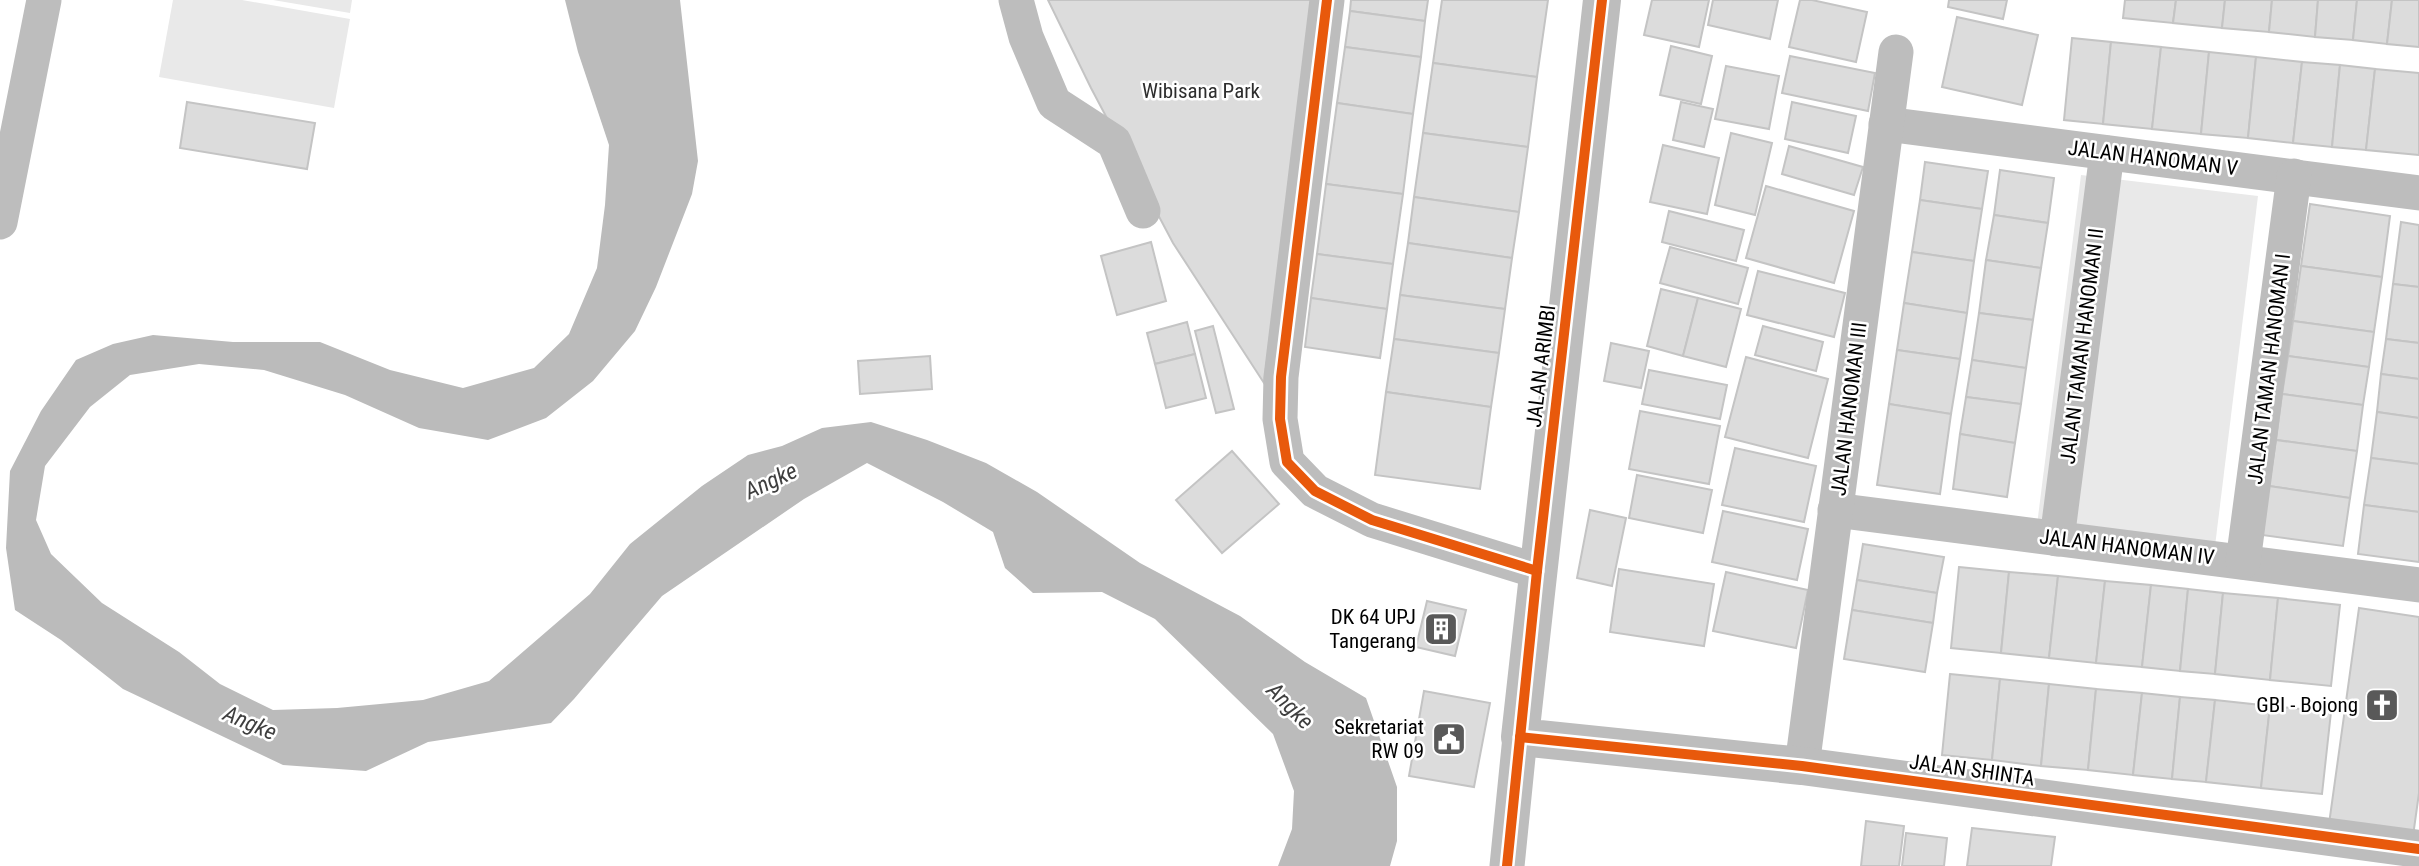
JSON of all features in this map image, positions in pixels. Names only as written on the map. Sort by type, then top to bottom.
[{"type":"street","points":[[0,222],[44,0]]},
{"type":"street","points":[[1016,0],[1026,37],[1054,103],[1114,142],[1143,211]]},
{"type":"street","points":[[1327,0],[1282,377],[1280,419],[1287,462],[1315,491],[1372,520],[1537,571]]},
{"type":"street","name":"JALAN ARIMBI","points":[[1520,737],[1602,0]]},
{"type":"street","name":"JALAN HANOMAN III","points":[[1802,766],[1896,52]]},
{"type":"street","name":"JALAN HANOMAN V","points":[[1886,124],[2419,193]]},
{"type":"street","name":"JALAN TAMAN HANOMAN II","points":[[2057,539],[2108,153]]},
{"type":"street","name":"JALAN TAMAN HANOMAN I","points":[[2244,562],[2294,176]]},
{"type":"street","name":"JALAN HANOMAN IV","points":[[1835,510],[2419,585]]},
{"type":"street","points":[[1507,866],[1520,737]]},
{"type":"street","name":"JALAN SHINTA","points":[[1520,737],[1802,766],[2419,849]]},
{"type":"shaded area","points":[[173,0],[242,0],[350,19],[334,108],[159,77]]},
{"type":"shaded area","points":[[273,0],[352,0],[350,13]]},
{"type":"shaded area","points":[[2081,175],[2258,196],[2215,546],[2037,525]]},
{"type":"water","name":"Angke","points":[[565,0],[680,0],[698,161],[692,194],[656,287],[635,331],[593,381],[546,418],[488,440],[419,428],[345,395],[264,370],[199,364],[130,375],[90,407],[45,466],[36,520],[51,554],[102,603],[179,652],[220,684],[273,710],[337,708],[423,700],[489,681],[590,594],[630,544],[702,486],[748,455],[782,446],[822,428],[871,422],[986,463],[1037,492],[1140,563],[1240,616],[1305,662],[1366,698],[1397,787],[1397,841],[1390,866],[1278,866],[1292,829],[1294,791],[1273,734],[1155,619],[1102,592],[1033,593],[1005,568],[993,532],[943,502],[867,463],[804,499],[662,596],[551,723],[428,742],[366,771],[283,765],[123,689],[61,640],[15,610],[6,548],[10,471],[41,411],[76,360],[113,344],[153,335],[233,342],[320,342],[390,370],[463,388],[534,368],[569,334],[597,268],[609,145],[578,52]]},
{"type":"building","name":"Wibisana Park","points":[[1048,0],[1315,0],[1264,383],[1173,243]]},
{"type":"building","points":[[1351,0],[1428,0],[1425,21],[1350,11]]},
{"type":"building","points":[[1442,0],[1548,0],[1537,77],[1433,63]]},
{"type":"building","points":[[1652,0],[1709,0],[1699,47],[1644,35]]},
{"type":"building","points":[[1713,0],[1778,0],[1770,39],[1708,25]]},
{"type":"building","points":[[1800,0],[1812,0],[1867,12],[1856,62],[1789,47]]},
{"type":"building","points":[[1949,0],[2007,0],[2003,19],[1948,7]]},
{"type":"building","points":[[2125,0],[2176,0],[2173,23],[2123,18]]},
{"type":"building","points":[[2176,0],[2225,0],[2222,28],[2173,23]]},
{"type":"building","points":[[2225,0],[2272,0],[2269,32],[2222,28]]},
{"type":"building","points":[[2272,0],[2318,0],[2315,37],[2269,32]]},
{"type":"building","points":[[2318,0],[2357,0],[2353,40],[2315,37]]},
{"type":"building","points":[[2357,0],[2392,0],[2387,44],[2353,40]]},
{"type":"building","points":[[2392,0],[2419,0],[2419,47],[2387,44]]},
{"type":"building","points":[[1350,11],[1425,21],[1421,57],[1345,47]]},
{"type":"building","points":[[1957,17],[2038,35],[2022,105],[1942,87]]},
{"type":"building","points":[[2072,38],[2111,42],[2103,124],[2064,120]]},
{"type":"building","points":[[2111,42],[2161,47],[2152,129],[2103,124]]},
{"type":"building","points":[[1671,46],[1712,56],[1701,104],[1660,95]]},
{"type":"building","points":[[1345,47],[1421,57],[1413,114],[1337,103]]},
{"type":"building","points":[[2161,47],[2209,52],[2201,134],[2152,129]]},
{"type":"building","points":[[2209,52],[2256,57],[2248,138],[2201,134]]},
{"type":"building","points":[[1790,56],[1875,73],[1868,111],[1782,93]]},
{"type":"building","points":[[2256,57],[2302,62],[2293,143],[2248,138]]},
{"type":"building","points":[[2302,62],[2340,65],[2332,147],[2293,143]]},
{"type":"building","points":[[1433,63],[1537,77],[1528,147],[1423,133]]},
{"type":"building","points":[[2340,65],[2375,69],[2366,150],[2332,147]]},
{"type":"building","points":[[1726,66],[1779,76],[1769,129],[1715,119]]},
{"type":"building","points":[[2375,69],[2419,73],[2419,155],[2366,150]]},
{"type":"building","points":[[187,102],[315,123],[307,169],[180,148]]},
{"type":"building","points":[[1681,102],[1713,109],[1704,147],[1673,140]]},
{"type":"building","points":[[1792,102],[1856,116],[1848,153],[1785,139]]},
{"type":"building","points":[[1337,103],[1413,114],[1403,194],[1326,184]]},
{"type":"building","points":[[1423,133],[1528,147],[1519,212],[1414,197]]},
{"type":"building","points":[[1731,133],[1772,143],[1755,215],[1715,205]]},
{"type":"building","points":[[1663,145],[1719,158],[1707,214],[1650,202]]},
{"type":"building","points":[[1789,146],[1863,167],[1854,195],[1782,174]]},
{"type":"building","points":[[1925,162],[1988,171],[1982,209],[1920,200]]},
{"type":"building","points":[[2000,170],[2054,178],[2048,223],[1994,215]]},
{"type":"building","points":[[1326,184],[1403,194],[1393,264],[1317,254]]},
{"type":"building","points":[[1766,186],[1854,211],[1834,283],[1746,258]]},
{"type":"building","points":[[1414,197],[1519,212],[1512,258],[1408,243]]},
{"type":"building","points":[[1920,200],[1982,209],[1974,261],[1912,252]]},
{"type":"building","points":[[2310,204],[2390,216],[2382,277],[2301,266]]},
{"type":"building","points":[[1669,211],[1744,230],[1736,261],[1662,242]]},
{"type":"building","points":[[1994,215],[2048,223],[2041,268],[1986,260]]},
{"type":"building","points":[[2401,222],[2419,225],[2419,287],[2393,284]]},
{"type":"building","points":[[1151,242],[1166,301],[1117,315],[1101,256]]},
{"type":"building","points":[[1408,243],[1512,258],[1505,309],[1400,295]]},
{"type":"building","points":[[1670,247],[1748,268],[1738,304],[1660,283]]},
{"type":"building","points":[[1912,252],[1974,261],[1967,313],[1904,303]]},
{"type":"building","points":[[1317,254],[1393,264],[1387,309],[1311,298]]},
{"type":"building","points":[[1986,260],[2041,268],[2033,320],[1979,313]]},
{"type":"building","points":[[2301,266],[2382,277],[2374,332],[2293,321]]},
{"type":"building","points":[[1758,271],[1845,293],[1834,337],[1747,315]]},
{"type":"building","points":[[2393,284],[2419,287],[2419,343],[2386,339]]},
{"type":"building","points":[[1661,289],[1698,298],[1683,356],[1647,346]]},
{"type":"building","points":[[1400,295],[1505,309],[1499,353],[1394,339]]},
{"type":"building","points":[[1311,298],[1387,309],[1380,358],[1305,347]]},
{"type":"building","points":[[1698,298],[1741,309],[1726,367],[1683,356]]},
{"type":"building","points":[[1904,303],[1967,313],[1960,359],[1897,350]]},
{"type":"building","points":[[1979,313],[2033,320],[2026,368],[1972,360]]},
{"type":"building","points":[[2293,321],[2374,332],[2369,367],[2288,356]]},
{"type":"building","points":[[1187,322],[1195,354],[1155,364],[1147,333]]},
{"type":"building","points":[[1213,326],[1234,409],[1216,413],[1195,331]]},
{"type":"building","points":[[1763,326],[1823,342],[1816,371],[1755,355]]},
{"type":"building","points":[[1394,339],[1499,353],[1491,407],[1386,392]]},
{"type":"building","points":[[2386,339],[2419,343],[2419,379],[2381,374]]},
{"type":"building","points":[[1611,343],[1649,351],[1641,388],[1604,381]]},
{"type":"building","points":[[1897,350],[1960,359],[1951,414],[1889,404]]},
{"type":"building","points":[[1195,354],[1206,398],[1166,408],[1155,364]]},
{"type":"building","points":[[930,356],[932,389],[860,394],[858,361]]},
{"type":"building","points":[[2288,356],[2369,367],[2363,405],[2282,394]]},
{"type":"building","points":[[1746,357],[1828,379],[1808,458],[1725,437]]},
{"type":"building","points":[[1972,360],[2026,368],[2021,404],[1966,397]]},
{"type":"building","points":[[1649,370],[1727,385],[1720,419],[1642,404]]},
{"type":"building","points":[[2381,374],[2419,379],[2419,418],[2377,412]]},
{"type":"building","points":[[1386,392],[1491,407],[1480,489],[1375,475]]},
{"type":"building","points":[[2282,394],[2363,405],[2357,451],[2276,440]]},
{"type":"building","points":[[1966,397],[2021,404],[2015,443],[1960,434]]},
{"type":"building","points":[[1889,404],[1951,414],[1940,494],[1877,485]]},
{"type":"building","points":[[1640,411],[1720,426],[1709,484],[1629,469]]},
{"type":"building","points":[[2377,412],[2419,418],[2419,464],[2371,458]]},
{"type":"building","points":[[1960,434],[2015,443],[2007,497],[1953,489]]},
{"type":"building","points":[[2276,440],[2357,451],[2350,498],[2269,486]]},
{"type":"building","points":[[1735,448],[1816,466],[1804,522],[1722,505]]},
{"type":"building","points":[[1232,451],[1279,504],[1222,553],[1176,500]]},
{"type":"building","points":[[2371,458],[2419,464],[2419,512],[2364,505]]},
{"type":"building","points":[[1637,475],[1712,490],[1703,533],[1629,518]]},
{"type":"building","points":[[2269,486],[2350,498],[2343,546],[2262,535]]},
{"type":"building","points":[[2364,505],[2419,512],[2419,562],[2358,554]]},
{"type":"building","points":[[1590,510],[1626,518],[1612,586],[1577,578]]},
{"type":"building","points":[[1723,511],[1808,529],[1797,580],[1712,562]]},
{"type":"building","points":[[1863,544],[1944,557],[1937,593],[1857,580]]},
{"type":"building","points":[[1959,567],[2009,572],[2001,653],[1951,648]]},
{"type":"building","points":[[1619,569],[1714,584],[1704,646],[1610,632]]},
{"type":"building","points":[[1726,572],[1808,590],[1796,648],[1713,631]]},
{"type":"building","points":[[2009,572],[2058,576],[2049,658],[2001,653]]},
{"type":"building","points":[[2058,576],[2105,581],[2096,663],[2049,658]]},
{"type":"building","points":[[1857,580],[1937,593],[1933,623],[1852,610]]},
{"type":"building","points":[[2105,581],[2151,585],[2142,667],[2096,663]]},
{"type":"building","points":[[2151,585],[2188,589],[2180,671],[2142,667]]},
{"type":"building","points":[[2188,589],[2223,593],[2215,674],[2180,671]]},
{"type":"building","points":[[2223,593],[2278,598],[2270,680],[2215,674]]},
{"type":"building","points":[[2278,598],[2340,605],[2331,686],[2270,680]]},
{"type":"building","name":"DK 64 UPJ Tangerang","points":[[1427,601],[1466,610],[1455,656],[1416,647]]},
{"type":"building","name":"GBI - Bojong","points":[[2359,608],[2419,617],[2419,793],[2413,836],[2329,824]]},
{"type":"building","points":[[1852,610],[1933,623],[1925,672],[1844,659]]},
{"type":"building","points":[[1950,674],[2000,679],[1992,760],[1942,755]]},
{"type":"building","points":[[2000,679],[2049,684],[2041,766],[1992,760]]},
{"type":"building","points":[[2049,684],[2096,689],[2088,770],[2041,766]]},
{"type":"building","points":[[2096,689],[2142,693],[2133,775],[2088,770]]},
{"type":"building","name":"Sekretariat RW 09","points":[[1424,691],[1490,703],[1474,787],[1409,776]]},
{"type":"building","points":[[2142,693],[2180,697],[2172,779],[2133,775]]},
{"type":"building","points":[[2180,697],[2215,700],[2206,782],[2172,779]]},
{"type":"building","points":[[2215,700],[2270,706],[2261,788],[2206,782]]},
{"type":"building","points":[[2270,706],[2331,712],[2322,794],[2261,788]]},
{"type":"building","points":[[1866,821],[1904,826],[1899,866],[1861,866]]},
{"type":"building","points":[[1972,828],[2055,837],[2051,866],[1967,866]]},
{"type":"building","points":[[1906,833],[1947,838],[1944,866],[1902,866]]},
{"type":"cycle path","points":[[1327,0],[1281,377],[1280,419],[1287,462],[1315,491],[1372,520],[1537,571]]},
{"type":"cycle path","points":[[1507,866],[1537,571],[1602,0]]},
{"type":"cycle path","points":[[1520,737],[1802,766],[2419,849]]},
{"type":"place","name":"DK 64 UPJ Tangerang","points":[[1441,629]]},
{"type":"place","name":"GBI - Bojong","points":[[2382,705]]},
{"type":"place","name":"Sekretariat RW 09","points":[[1449,739]]}]
